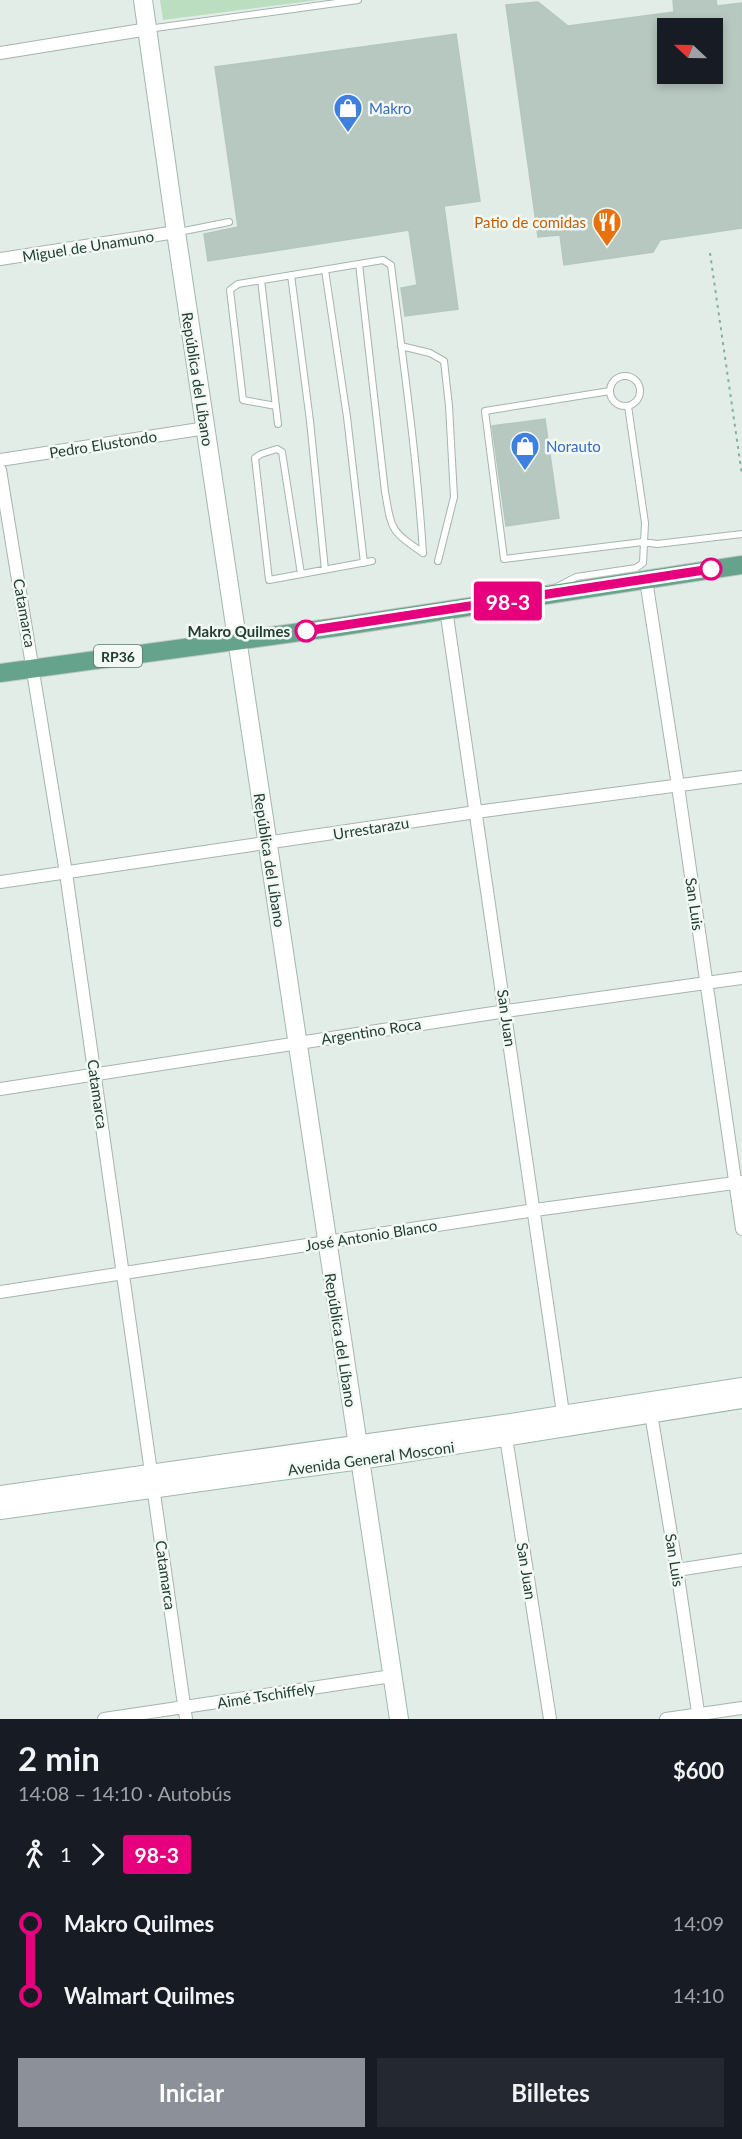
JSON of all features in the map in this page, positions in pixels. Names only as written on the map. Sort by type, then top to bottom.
[{"type":"main road","name":"RP36","points":[[0,673],[337,627],[742,565]]},
{"type":"street","name":"República del Líbano","points":[[143,0],[236,639],[399,1719]]},
{"type":"street","points":[[0,53],[147,29]]},
{"type":"street","name":"Miguel de Unamuno","points":[[0,259],[176,232]]},
{"type":"street","name":"Pedro Elustondo","points":[[0,460],[206,428]]},
{"type":"street","name":"Catamarca","points":[[0,470],[66,873],[186,1713]]},
{"type":"street","name":"San Luis","points":[[646,580],[706,984],[739,1183],[742,1229]]},
{"type":"street","name":"San Juan","points":[[446,609],[564,1421]]},
{"type":"street","name":"Urrestarazu","points":[[0,882],[476,812],[742,777]]},
{"type":"street","name":"Argentino Roca","points":[[0,1089],[298,1042],[742,978]]},
{"type":"street","name":"José Antonio Blanco","points":[[0,1292],[535,1210],[739,1183]]},
{"type":"street","name":"Avenida General Mosconi","points":[[649,1408],[742,1387]]},
{"type":"street","name":"Avenida General Mosconi","points":[[0,1496],[152,1481],[649,1408],[742,1399]]},
{"type":"street","name":"San Luis","points":[[649,1408],[699,1717]]},
{"type":"street","name":"San Juan","points":[[505,1430],[550,1719]]},
{"type":"street","name":"Avenida General Mosconi","points":[[0,1510],[152,1481]]},
{"type":"street","points":[[677,1570],[742,1560]]},
{"type":"street","name":"Aimé Tschiffely","points":[[104,1719],[186,1713],[392,1676]]},
{"type":"street","points":[[666,1719],[699,1717],[742,1708]]},
{"type":"lane","points":[[147,29],[358,0]]},
{"type":"lane","points":[[176,232],[229,222]]},
{"type":"lane","points":[[276,406],[243,400],[230,290],[238,284],[383,260],[391,265],[421,514],[423,553],[405,542],[390,525],[359,264]]},
{"type":"lane","points":[[326,270],[363,562]]},
{"type":"lane","points":[[291,275],[326,570]]},
{"type":"lane","points":[[261,280],[278,424]]},
{"type":"lane","points":[[401,346],[430,353],[444,361],[454,497],[438,561]]},
{"type":"lane","points":[[625,375],[633,378],[639,384],[640,393],[636,402],[628,406],[614,401],[610,391],[610,386],[616,378],[625,375]]},
{"type":"lane","points":[[610,391],[484,411],[504,559],[643,542],[657,544],[742,534]]},
{"type":"lane","points":[[541,595],[576,577],[636,568],[643,563],[645,523],[628,406]]},
{"type":"lane","points":[[301,574],[282,452],[277,450],[261,454],[255,458],[269,579],[301,574],[326,570],[372,561]]},
{"type":"path","points":[[710,253],[742,475]]},
{"type":"green space","points":[[160,0],[319,0],[163,20]]},
{"type":"building","points":[[673,0],[716,0],[717,6],[742,3],[742,228],[660,240],[653,252],[564,265],[560,235],[538,237],[506,5],[538,2],[568,26],[674,12]]},
{"type":"building","name":"Makro","points":[[456,34],[480,201],[444,206],[458,309],[405,316],[401,288],[417,285],[409,230],[208,261],[204,234],[238,227],[215,67]]},
{"type":"building","name":"Norauto","points":[[545,419],[559,518],[506,526],[492,426]]},
{"type":"bus line","name":"98-3","points":[[306,631],[711,569]]},
{"type":"place","name":"Makro","points":[[348,134]]},
{"type":"place","name":"Patio de comidas","points":[[607,248]]},
{"type":"place","name":"Norauto","points":[[525,472]]},
{"type":"place","name":"Makro Quilmes","points":[[306,631]]}]
